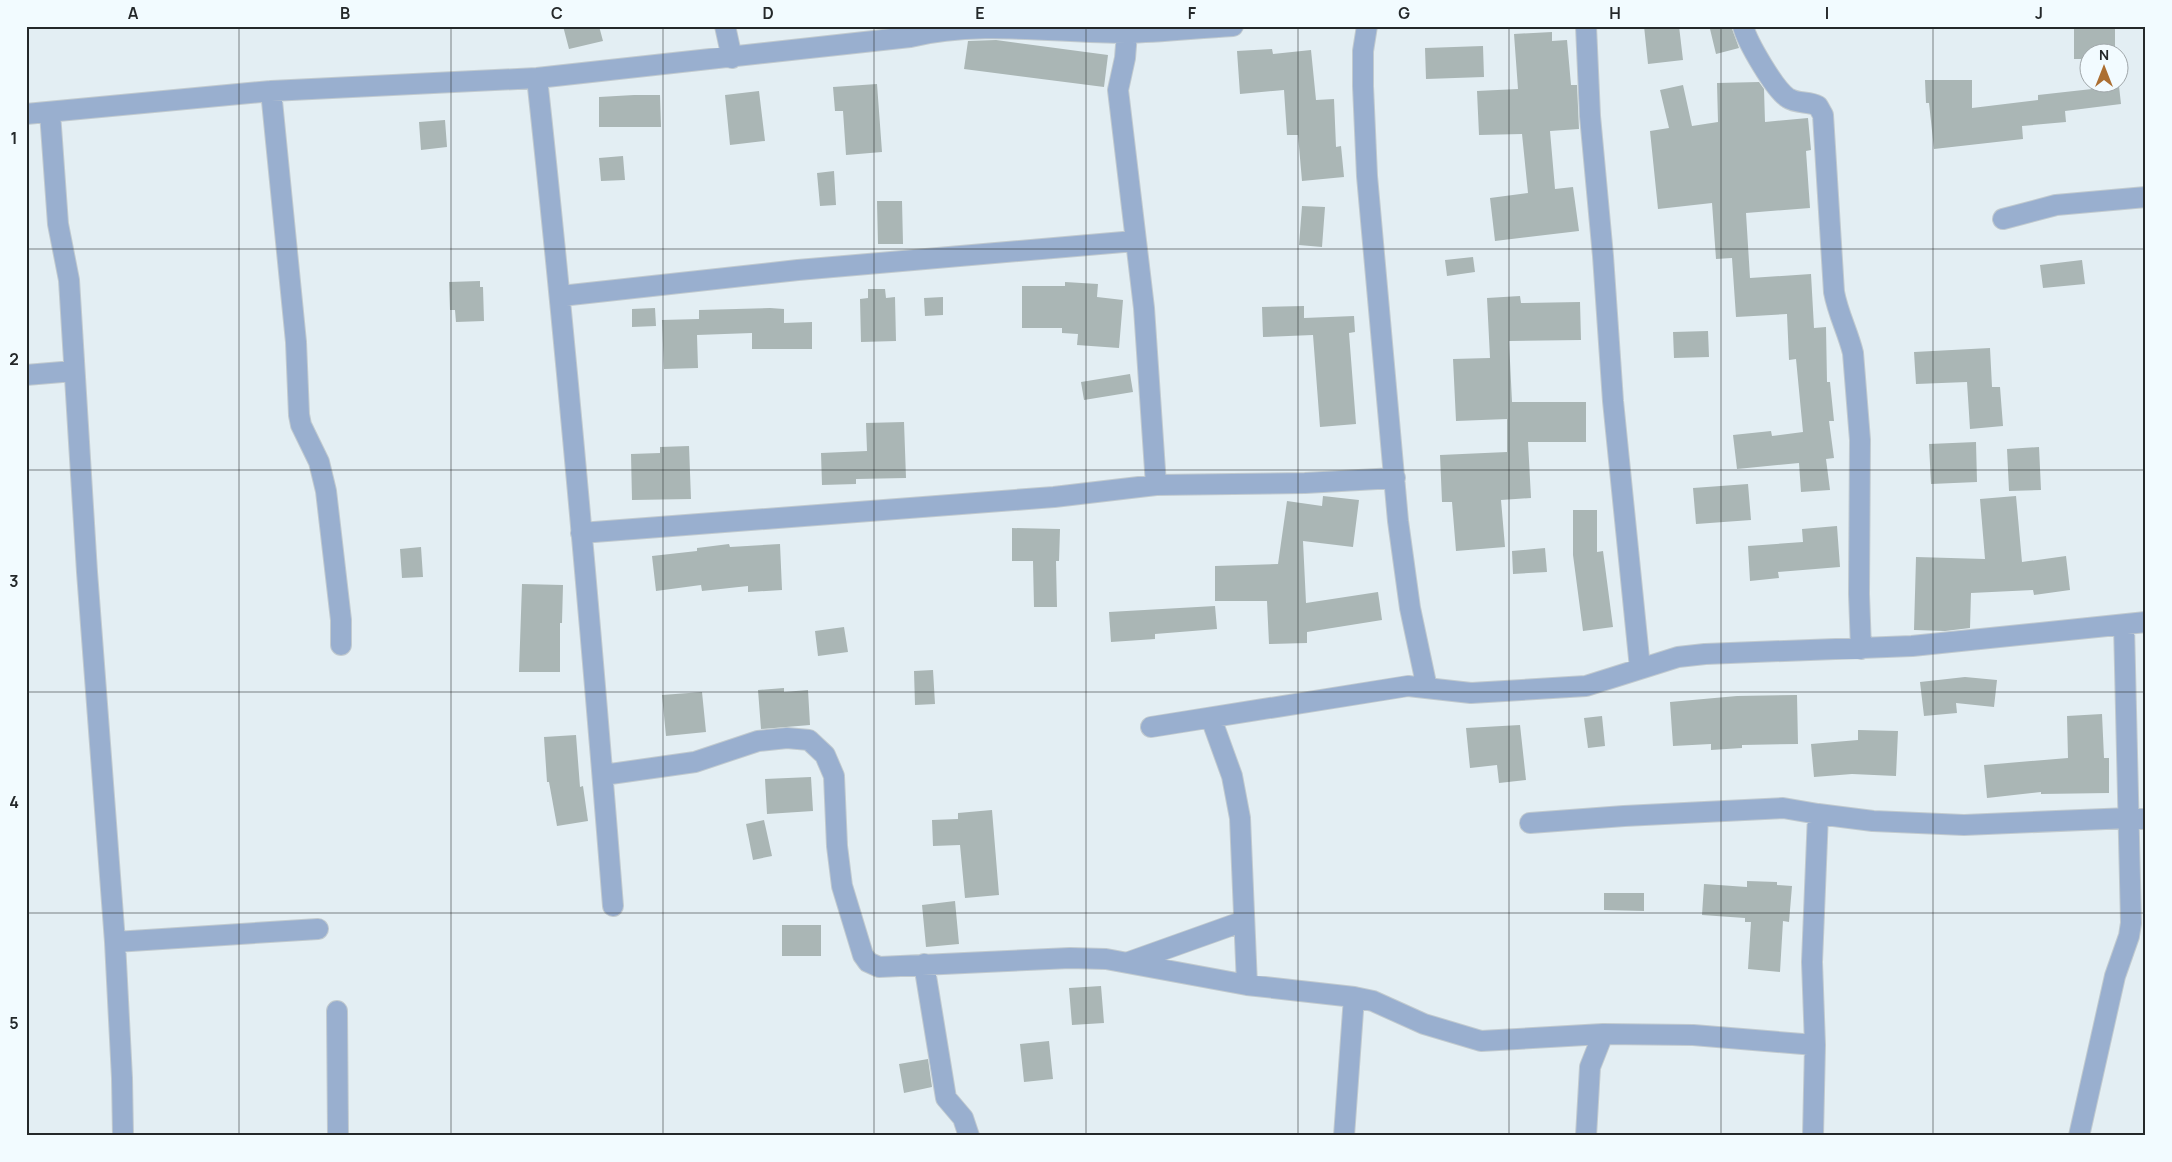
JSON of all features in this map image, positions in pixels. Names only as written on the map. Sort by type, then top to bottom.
[{"type":"street","points":[[726,26],[732,58]]},
{"type":"street","points":[[26,114],[270,91],[537,78],[732,58],[910,37],[935,31],[966,28],[1127,32],[1233,26]]},
{"type":"street","points":[[1367,26],[1363,51],[1367,176],[1402,555],[1427,688]]},
{"type":"street","points":[[1586,26],[1590,116],[1603,256],[1613,401],[1640,668]]},
{"type":"street","points":[[1743,26],[1751,48],[1782,93],[1794,101],[1812,103],[1818,106],[1823,116],[1834,292],[1853,353],[1860,440],[1859,594],[1861,649]]},
{"type":"street","points":[[1127,32],[1125,58],[1118,90],[1144,308],[1156,486]]},
{"type":"street","points":[[537,78],[561,296],[612,906]]},
{"type":"street","points":[[270,91],[296,342],[299,415],[319,462],[326,491],[341,620],[341,645]]},
{"type":"street","points":[[50,113],[58,224],[69,280],[88,592],[115,942],[123,1136]]},
{"type":"street","points":[[2003,219],[2056,205],[2146,197]]},
{"type":"street","points":[[561,296],[798,270],[1135,241]]},
{"type":"street","points":[[26,375],[74,371]]},
{"type":"street","points":[[581,533],[1054,497],[1156,486],[1305,483],[1395,478]]},
{"type":"street","points":[[1151,727],[1408,686],[1471,693],[1586,686],[1678,656],[1861,649],[1960,642],[2146,622]]},
{"type":"street","points":[[2079,1136],[2115,976],[2131,923],[2137,818],[2124,625]]},
{"type":"street","points":[[1211,718],[1232,776],[1240,818],[1247,985]]},
{"type":"street","points":[[602,775],[695,762],[758,741],[787,738],[809,740],[825,755],[834,776],[837,846],[842,886],[863,955],[868,962],[879,967],[1070,958],[1129,962],[1247,985],[1354,997],[1373,1001],[1424,1024],[1481,1041],[1603,1034],[1693,1035],[1815,1045]]},
{"type":"street","points":[[1530,823],[1783,808],[1873,821],[1964,825],[2137,818]]},
{"type":"street","points":[[1813,1136],[1815,1045],[1812,962],[1818,814]]},
{"type":"street","points":[[1129,962],[1244,921]]},
{"type":"street","points":[[115,942],[318,929]]},
{"type":"street","points":[[924,964],[946,1098],[963,1118],[969,1136]]},
{"type":"street","points":[[1344,1136],[1354,997]]},
{"type":"street","points":[[337,1011],[338,1136]]},
{"type":"street","points":[[1586,1136],[1590,1067],[1603,1034]]},
{"type":"building","points":[[563,26],[599,26],[603,41],[569,49]]},
{"type":"building","points":[[1644,26],[1679,26],[1683,60],[1648,64]]},
{"type":"building","points":[[1731,26],[1739,48],[1716,54],[1710,29]]},
{"type":"building","points":[[2074,26],[2115,26],[2115,42],[2080,42],[2080,59],[2074,59]]},
{"type":"building","points":[[1552,32],[1552,41],[1567,40],[1571,85],[1577,85],[1579,129],[1550,131],[1555,189],[1573,187],[1579,231],[1495,241],[1490,198],[1528,193],[1522,134],[1479,135],[1477,91],[1518,89],[1514,34]]},
{"type":"building","points":[[996,40],[1108,55],[1104,87],[964,69],[968,41]]},
{"type":"building","points":[[1483,46],[1484,77],[1426,79],[1425,48]]},
{"type":"building","points":[[1272,49],[1273,54],[1311,50],[1316,100],[1334,99],[1336,147],[1341,146],[1344,177],[1302,181],[1298,135],[1287,135],[1284,90],[1240,94],[1237,51]]},
{"type":"building","points":[[1925,80],[1972,80],[1972,108],[2038,100],[2038,95],[2080,90],[2080,92],[2120,92],[2121,104],[2065,111],[2066,122],[2022,126],[2023,139],[1934,149],[1929,103],[1926,103]]},
{"type":"building","points":[[1759,82],[1764,89],[1765,122],[1808,118],[1811,150],[1806,151],[1810,208],[1746,213],[1750,278],[1811,274],[1814,328],[1826,327],[1827,382],[1830,382],[1834,421],[1829,421],[1834,458],[1826,459],[1830,490],[1801,492],[1799,463],[1737,469],[1733,435],[1771,431],[1772,436],[1803,432],[1796,359],[1789,360],[1787,314],[1736,317],[1732,258],[1716,259],[1712,203],[1658,209],[1650,131],[1669,128],[1660,90],[1683,85],[1692,126],[1718,122],[1717,83]]},
{"type":"building","points":[[877,84],[882,152],[846,155],[843,111],[835,111],[833,87]]},
{"type":"building","points":[[759,91],[765,141],[730,145],[725,95]]},
{"type":"building","points":[[660,95],[661,127],[599,127],[599,97]]},
{"type":"building","points":[[445,120],[447,147],[421,150],[419,122]]},
{"type":"building","points":[[623,156],[625,180],[601,181],[599,158]]},
{"type":"building","points":[[834,171],[836,205],[820,206],[817,173]]},
{"type":"building","points":[[877,201],[902,201],[903,244],[878,244]]},
{"type":"building","points":[[1302,206],[1325,207],[1322,247],[1299,245]]},
{"type":"building","points":[[1473,257],[1475,272],[1447,276],[1445,260]]},
{"type":"building","points":[[2082,260],[2085,284],[2043,288],[2040,265]]},
{"type":"building","points":[[480,281],[480,287],[483,287],[484,321],[456,322],[455,310],[450,310],[449,282]]},
{"type":"building","points":[[1065,282],[1098,284],[1097,297],[1123,300],[1119,348],[1077,345],[1078,334],[1062,333],[1062,328],[1022,328],[1022,286],[1065,286]]},
{"type":"building","points":[[868,289],[885,289],[886,298],[895,297],[896,341],[861,342],[860,299],[868,298]]},
{"type":"building","points":[[1520,296],[1521,303],[1580,302],[1581,340],[1509,341],[1512,402],[1586,402],[1586,442],[1528,442],[1531,498],[1501,500],[1505,547],[1456,551],[1452,502],[1442,502],[1440,455],[1507,452],[1507,419],[1456,421],[1453,359],[1490,358],[1487,298]]},
{"type":"building","points":[[943,297],[943,315],[925,316],[924,298]]},
{"type":"building","points":[[1304,306],[1304,318],[1354,316],[1355,332],[1349,333],[1356,424],[1320,427],[1313,335],[1263,337],[1262,307]]},
{"type":"building","points":[[655,308],[656,326],[632,327],[632,309]]},
{"type":"building","points":[[784,309],[784,323],[812,322],[812,349],[752,349],[752,333],[697,335],[698,368],[664,369],[662,320],[699,319],[699,310]]},
{"type":"building","points":[[1708,331],[1709,357],[1674,358],[1673,332]]},
{"type":"building","points":[[1990,348],[1992,387],[2000,387],[2003,426],[1970,429],[1967,382],[1916,384],[1914,352]]},
{"type":"building","points":[[1130,374],[1133,392],[1084,400],[1081,382]]},
{"type":"building","points":[[904,422],[906,478],[856,479],[856,484],[822,485],[821,453],[867,451],[866,423]]},
{"type":"building","points":[[1976,442],[1977,482],[1931,484],[1929,444]]},
{"type":"building","points":[[689,446],[691,499],[632,500],[631,454],[660,453],[660,447]]},
{"type":"building","points":[[2039,447],[2041,490],[2009,491],[2007,449]]},
{"type":"building","points":[[1748,484],[1751,520],[1696,524],[1693,488]]},
{"type":"building","points":[[1323,496],[1359,500],[1353,547],[1303,541],[1306,603],[1378,592],[1382,620],[1307,632],[1307,643],[1269,644],[1267,601],[1215,601],[1215,566],[1278,564],[1287,501],[1322,506]]},
{"type":"building","points":[[2016,496],[2022,562],[2066,556],[2070,590],[2034,595],[2033,590],[1971,593],[1970,628],[1945,631],[1914,630],[1916,557],[1985,559],[1980,499]]},
{"type":"building","points":[[1573,510],[1597,510],[1597,552],[1603,551],[1613,627],[1583,631],[1573,555]]},
{"type":"building","points":[[1837,526],[1840,567],[1778,572],[1779,578],[1750,581],[1748,546],[1803,542],[1802,529]]},
{"type":"building","points":[[1012,528],[1060,529],[1059,561],[1056,561],[1057,607],[1034,607],[1033,561],[1012,561]]},
{"type":"building","points":[[729,544],[730,547],[780,544],[782,590],[748,592],[748,586],[702,591],[701,585],[656,591],[652,556],[697,551],[697,548]]},
{"type":"building","points":[[421,547],[423,577],[402,578],[400,549]]},
{"type":"building","points":[[1545,548],[1547,572],[1513,574],[1512,551]]},
{"type":"building","points":[[522,584],[563,585],[562,623],[560,623],[560,672],[519,672]]},
{"type":"building","points":[[1215,606],[1217,629],[1155,634],[1155,639],[1111,642],[1109,612]]},
{"type":"building","points":[[844,627],[848,652],[818,656],[815,631]]},
{"type":"building","points":[[933,670],[935,704],[915,705],[914,671]]},
{"type":"building","points":[[1965,677],[1997,680],[1994,707],[1956,703],[1957,713],[1924,716],[1920,682]]},
{"type":"building","points":[[784,688],[784,692],[808,690],[810,725],[761,729],[758,690]]},
{"type":"building","points":[[702,692],[706,732],[666,736],[662,695]]},
{"type":"building","points":[[1797,695],[1798,744],[1742,745],[1742,748],[1711,750],[1711,744],[1673,746],[1670,702],[1737,696]]},
{"type":"building","points":[[2102,714],[2104,758],[2109,758],[2109,793],[2041,794],[2041,792],[1987,798],[1984,765],[2068,758],[2067,716]]},
{"type":"building","points":[[1602,716],[1605,746],[1588,748],[1584,718]]},
{"type":"building","points":[[1520,725],[1526,780],[1499,783],[1497,765],[1470,768],[1466,728]]},
{"type":"building","points":[[1858,730],[1898,731],[1896,776],[1852,774],[1814,777],[1811,744],[1858,740]]},
{"type":"building","points":[[576,735],[580,787],[583,786],[588,821],[557,826],[549,782],[547,782],[544,737]]},
{"type":"building","points":[[811,777],[813,811],[767,814],[765,779]]},
{"type":"building","points":[[992,810],[999,895],[965,898],[960,845],[933,846],[932,820],[958,819],[958,813]]},
{"type":"building","points":[[764,820],[772,856],[753,860],[746,824]]},
{"type":"building","points":[[1747,881],[1777,882],[1777,885],[1792,886],[1789,922],[1783,921],[1780,972],[1748,969],[1751,922],[1745,922],[1745,918],[1702,915],[1704,884],[1747,887]]},
{"type":"building","points":[[1604,893],[1644,893],[1644,911],[1604,910]]},
{"type":"building","points":[[955,901],[959,944],[926,947],[922,905]]},
{"type":"building","points":[[782,925],[821,925],[821,956],[782,956]]},
{"type":"building","points":[[1101,986],[1104,1023],[1072,1025],[1069,988]]},
{"type":"building","points":[[1049,1041],[1053,1079],[1024,1082],[1020,1044]]},
{"type":"building","points":[[928,1059],[932,1087],[904,1093],[899,1064]]}]
